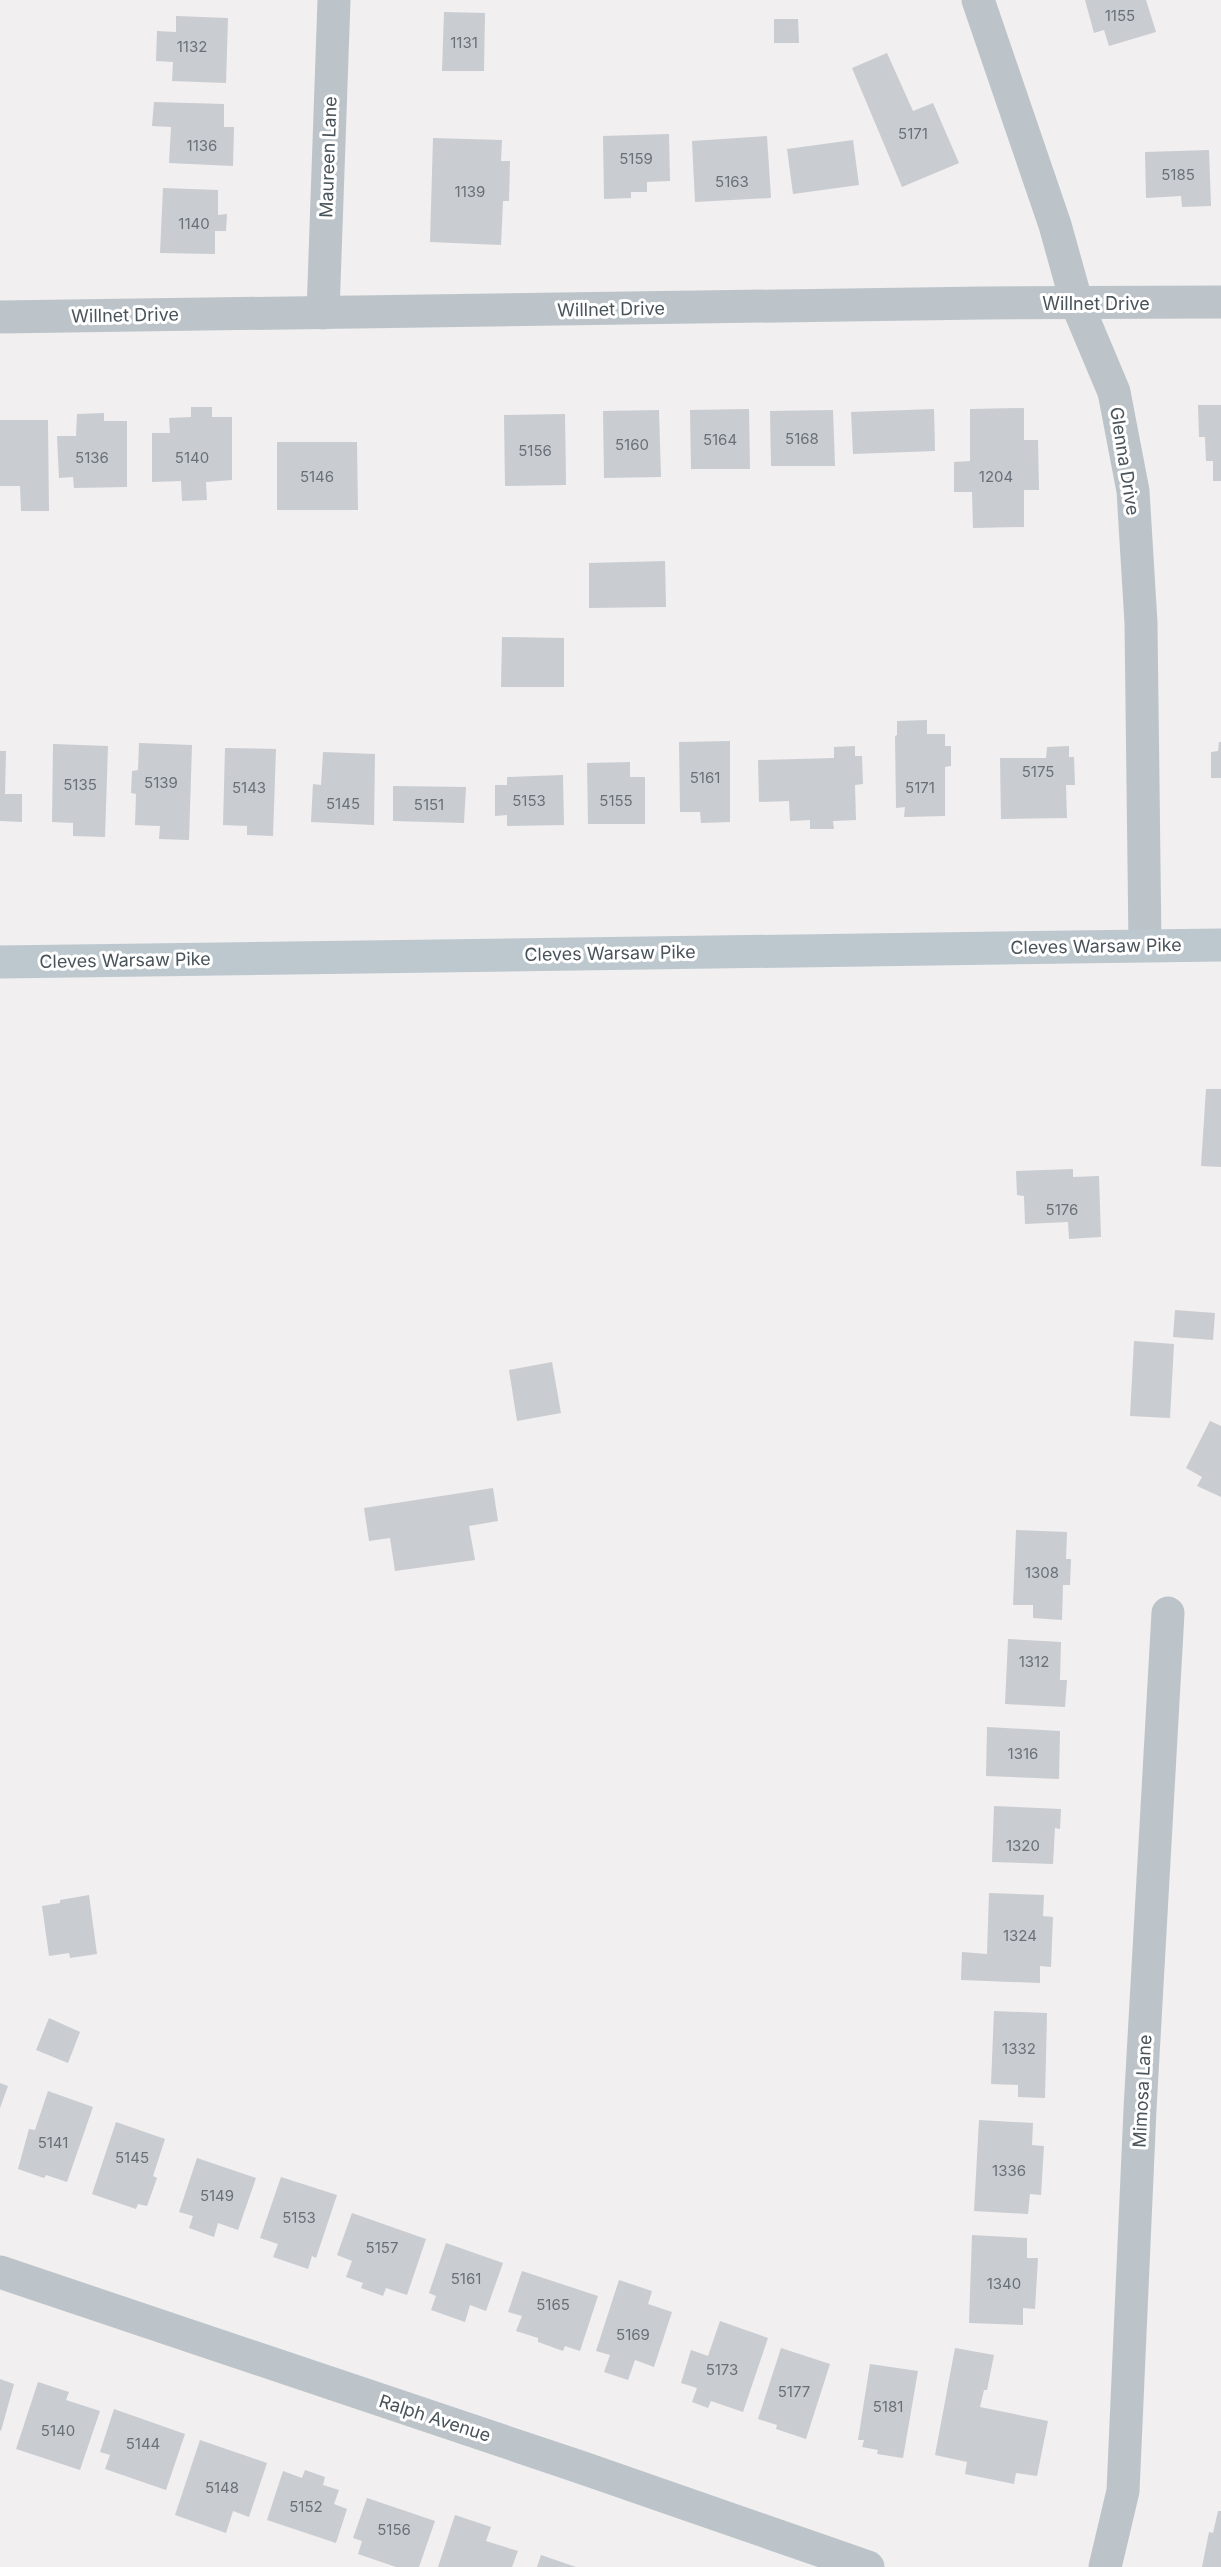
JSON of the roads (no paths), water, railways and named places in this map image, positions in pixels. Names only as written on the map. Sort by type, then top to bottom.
[{"type":"street","name":"Maureen Lane","points":[[323,314],[334,0]]},
{"type":"street","name":"Glenna Drive","points":[[978,0],[1055,225],[1077,304],[1114,392],[1134,491],[1141,623],[1145,945]]},
{"type":"street","name":"Willnet Drive","points":[[0,317],[983,303],[1221,302]]},
{"type":"street","name":"Cleves Warsaw Pike","points":[[0,962],[1221,945]]},
{"type":"street","name":"Mimosa Lane","points":[[1105,2567],[1124,2491],[1140,2121],[1168,1613]]},
{"type":"street","name":"Ralph Avenue","points":[[0,2272],[580,2466],[868,2567]]}]
